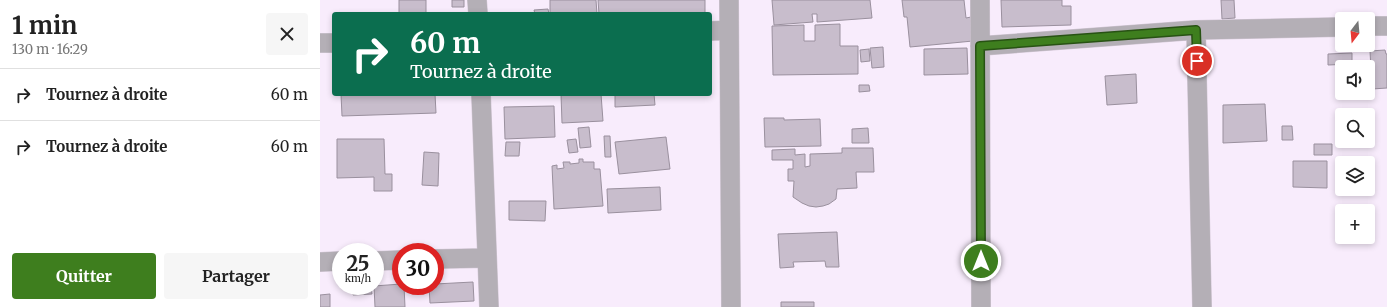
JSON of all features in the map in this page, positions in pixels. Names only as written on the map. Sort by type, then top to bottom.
[{"type":"street","points":[[477,0],[478,12]]},
{"type":"street","points":[[729,0],[719,30],[731,307]]},
{"type":"street","points":[[980,0],[981,307]]},
{"type":"street","points":[[1375,26],[1387,26]]},
{"type":"street","points":[[980,46],[1196,30],[1335,27]]},
{"type":"street","points":[[1196,30],[1202,307]]},
{"type":"street","points":[[320,43],[332,43]]},
{"type":"street","points":[[481,96],[489,307]]},
{"type":"street","points":[[444,259],[486,258]]},
{"type":"street","points":[[320,262],[332,262]]},
{"type":"building","points":[[399,0],[426,0],[426,12],[399,12]]},
{"type":"building","points":[[452,0],[464,0],[464,7],[452,7]]},
{"type":"building","points":[[550,0],[596,0],[597,12],[550,12]]},
{"type":"building","points":[[598,0],[705,0],[705,12],[599,12]]},
{"type":"building","points":[[772,0],[870,0],[872,18],[817,22],[817,14],[812,14],[813,22],[774,25]]},
{"type":"building","points":[[902,0],[964,0],[966,18],[971,17],[973,41],[910,47],[907,17],[904,17]]},
{"type":"building","points":[[1001,0],[1062,0],[1062,6],[1071,6],[1071,25],[1002,27]]},
{"type":"building","points":[[1221,0],[1234,0],[1235,18],[1222,19]]},
{"type":"building","points":[[548,9],[549,12],[534,12],[534,10]]},
{"type":"building","points":[[840,24],[840,46],[858,46],[858,74],[773,75],[772,26],[804,25],[804,41],[815,41],[815,25]]},
{"type":"building","points":[[883,47],[884,67],[872,68],[870,48]]},
{"type":"building","points":[[967,48],[968,74],[924,75],[924,49]]},
{"type":"building","points":[[869,49],[870,61],[861,62],[860,50]]},
{"type":"building","points":[[1385,50],[1387,54],[1387,88],[1375,89],[1375,60],[1370,60],[1370,52],[1375,52],[1375,51]]},
{"type":"building","points":[[1352,53],[1352,60],[1335,60],[1335,65],[1328,65],[1328,54]]},
{"type":"building","points":[[1136,74],[1137,103],[1107,105],[1105,76]]},
{"type":"building","points":[[859,85],[869,85],[870,91],[859,92]]},
{"type":"building","points":[[341,96],[435,96],[436,113],[342,116]]},
{"type":"building","points":[[561,96],[601,96],[603,121],[562,123]]},
{"type":"building","points":[[615,96],[654,96],[655,105],[615,107]]},
{"type":"building","points":[[1265,104],[1267,141],[1223,143],[1223,105]]},
{"type":"building","points":[[554,106],[555,137],[505,139],[504,107]]},
{"type":"building","points":[[764,118],[784,118],[784,120],[820,119],[821,146],[765,147]]},
{"type":"building","points":[[1282,126],[1292,126],[1293,140],[1282,140]]},
{"type":"building","points":[[589,127],[591,147],[580,148],[578,128]]},
{"type":"building","points":[[868,128],[869,143],[852,143],[852,129]]},
{"type":"building","points":[[604,136],[610,136],[611,157],[605,157]]},
{"type":"building","points":[[666,137],[670,169],[619,174],[615,142]]},
{"type":"building","points":[[337,139],[384,139],[385,174],[392,174],[392,191],[374,191],[374,177],[337,178]]},
{"type":"building","points":[[576,139],[578,152],[569,153],[567,140]]},
{"type":"building","points":[[506,142],[520,142],[519,156],[505,156]]},
{"type":"building","points":[[1314,144],[1332,144],[1332,155],[1314,155]]},
{"type":"building","points":[[842,148],[873,148],[874,172],[856,172],[857,188],[837,189],[836,199],[823,206],[809,206],[793,197],[794,181],[788,181],[788,169],[793,169],[793,160],[772,160],[772,150],[795,149],[795,155],[805,154],[805,167],[810,166],[810,154],[842,153]]},
{"type":"building","points":[[424,152],[439,153],[438,186],[422,185]]},
{"type":"building","points":[[579,159],[583,159],[583,162],[594,162],[594,169],[600,169],[603,206],[554,209],[552,166],[557,165],[557,169],[564,168],[563,162],[570,162],[570,164],[579,163]]},
{"type":"building","points":[[1293,161],[1327,161],[1327,188],[1293,187]]},
{"type":"building","points":[[660,187],[661,210],[608,213],[607,189]]},
{"type":"building","points":[[509,201],[546,201],[545,221],[509,220]]},
{"type":"building","points":[[837,232],[839,267],[826,267],[825,261],[793,262],[794,267],[780,268],[778,234]]},
{"type":"building","points":[[473,282],[474,301],[430,303],[430,295],[444,295],[444,284]]},
{"type":"building","points":[[384,285],[392,285],[392,295],[404,295],[405,307],[375,307],[374,295],[384,295]]},
{"type":"building","points":[[330,294],[330,307],[320,307],[320,295]]},
{"type":"building","points":[[781,302],[814,302],[814,307],[781,307]]},
{"type":"route","points":[[981,261],[980,46],[1196,30],[1197,61]]}]
